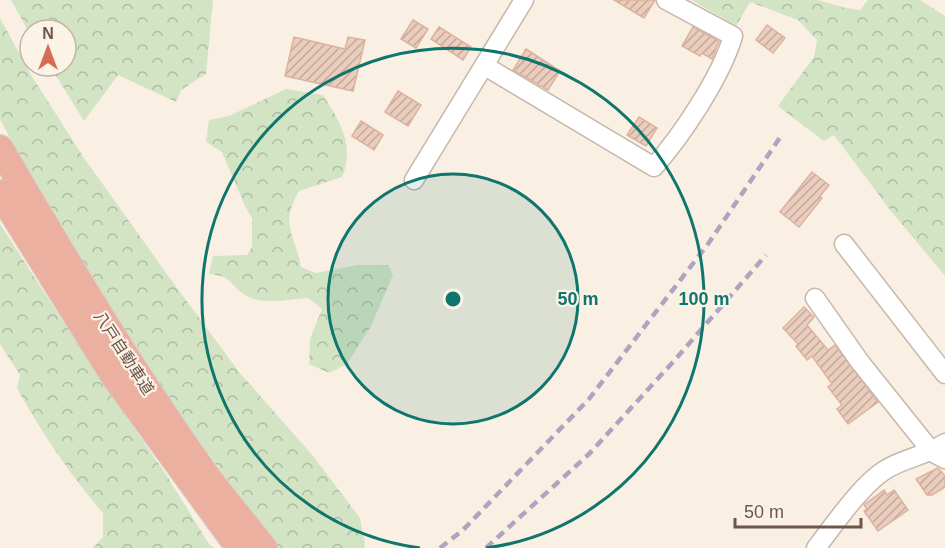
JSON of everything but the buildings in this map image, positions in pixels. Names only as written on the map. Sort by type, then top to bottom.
[{"type":"highway","name":"八戸自動車道","points":[[0,148],[69,267],[130,364],[200,467],[264,548]]},
{"type":"highway","name":"八戸自動車道","points":[[0,194],[113,375],[239,548]]},
{"type":"street","points":[[414,180],[524,0]]},
{"type":"street","points":[[485,66],[654,168],[687,123],[728,55],[733,36],[666,0]]},
{"type":"street","points":[[844,244],[945,374]]},
{"type":"street","points":[[815,298],[860,363],[941,452],[885,470],[864,489],[816,548]]},
{"type":"green space","points":[[11,0],[213,0],[206,74],[181,90],[176,102],[118,75],[84,121],[57,78],[78,78],[78,18],[21,18]]},
{"type":"green space","points":[[692,0],[818,0],[860,10],[868,0],[920,0],[945,16],[945,276],[891,211],[834,135],[824,141],[778,106],[814,57],[817,40],[798,20],[750,2],[736,26]]},
{"type":"green space","points":[[0,18],[18,51],[18,78],[33,78],[84,158],[239,372],[313,456],[360,518],[365,544],[363,548],[277,548],[123,332],[0,119]]},
{"type":"green space","points":[[286,89],[323,95],[344,134],[347,155],[342,177],[299,191],[293,203],[289,221],[290,229],[301,267],[316,273],[358,265],[388,265],[393,275],[371,326],[347,364],[329,373],[309,364],[310,339],[322,309],[308,298],[276,301],[252,298],[239,291],[227,279],[209,274],[213,256],[247,255],[252,247],[252,218],[222,152],[206,142],[209,120],[229,116]]},
{"type":"green space","points":[[0,224],[103,383],[165,473],[209,544],[214,548],[93,548],[103,537],[103,513],[67,467],[36,421],[17,388],[20,375],[0,344]]},
{"type":"railway","points":[[440,548],[463,530],[589,399],[708,244],[781,136]]},
{"type":"railway","points":[[486,548],[589,454],[766,255]]}]
